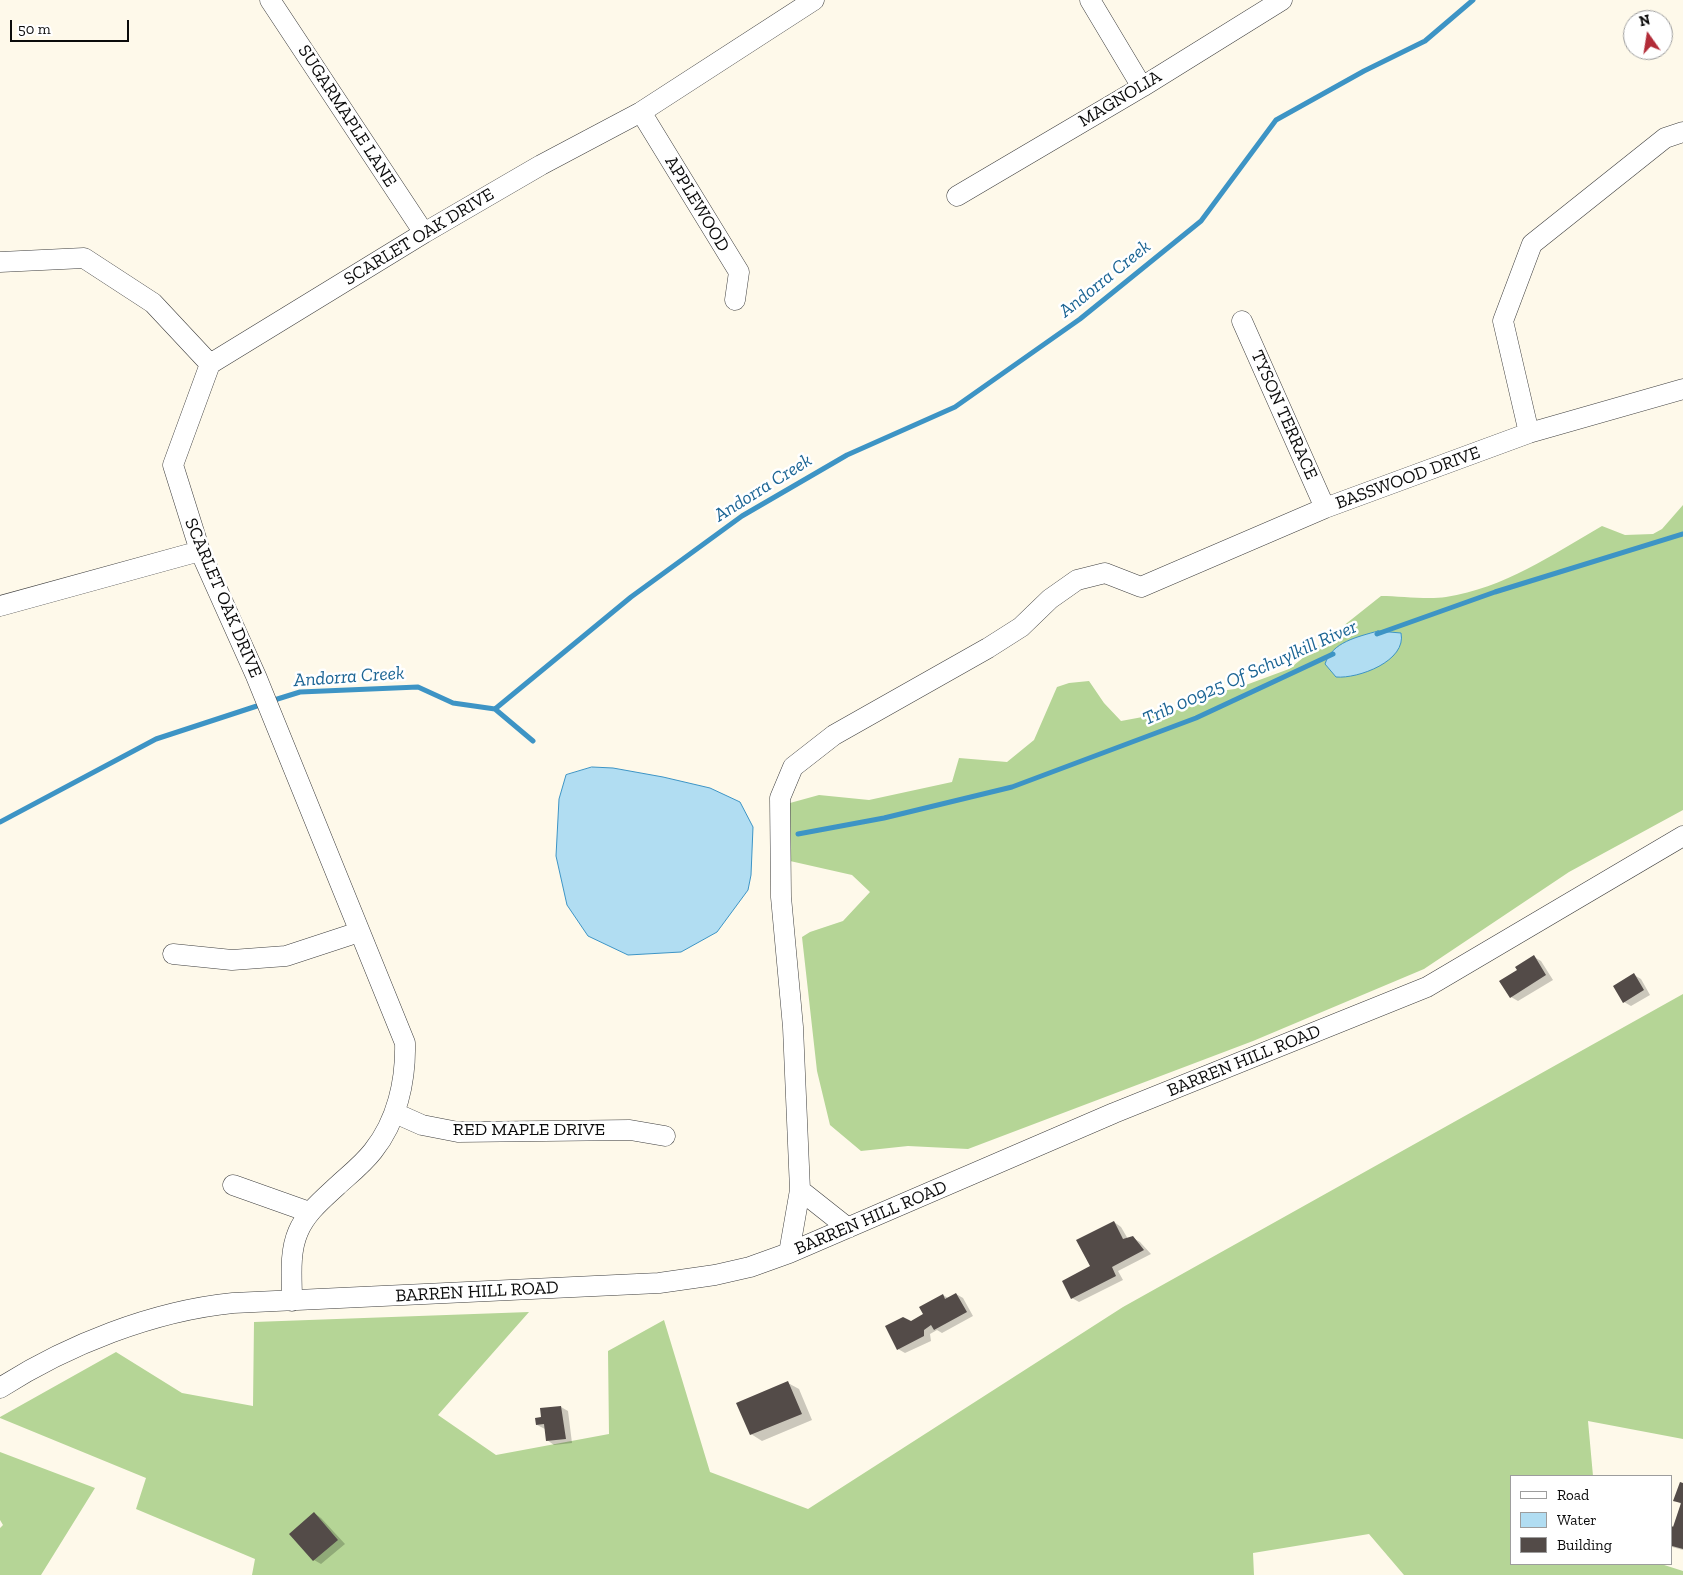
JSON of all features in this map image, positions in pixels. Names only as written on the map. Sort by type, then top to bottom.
[{"type":"street","name":"SUGARMAPLE LANE","points":[[270,0],[424,232]]},
{"type":"street","name":"SCARLET OAK DRIVE","points":[[292,1300],[292,1258],[297,1233],[309,1212],[372,1153],[380,1141],[395,1113],[404,1069],[405,1043],[256,676],[200,551],[173,465],[210,364],[424,232],[541,165],[641,112],[814,0]]},
{"type":"street","points":[[1090,0],[1142,86]]},
{"type":"street","name":"MAGNOLIA","points":[[957,196],[1282,0]]},
{"type":"street","name":"APPLEWOOD","points":[[641,112],[739,272],[735,300]]},
{"type":"street","points":[[1529,433],[1504,321],[1532,244],[1665,138],[1683,132]]},
{"type":"street","points":[[0,262],[84,258],[153,302],[210,364]]},
{"type":"street","name":"TYSON TERRACE","points":[[1242,321],[1325,508]]},
{"type":"street","name":"BASSWOOD DRIVE","points":[[800,1190],[793,1027],[781,897],[780,798],[792,767],[834,735],[988,648],[1021,627],[1050,599],[1076,580],[1105,573],[1141,587],[1325,508],[1529,433],[1683,389]]},
{"type":"street","points":[[0,606],[200,551]]},
{"type":"street","name":"BARREN HILL ROAD","points":[[0,1388],[48,1361],[88,1343],[136,1324],[203,1307],[232,1303],[660,1282],[715,1275],[750,1267],[789,1253],[1114,1113],[1427,986],[1683,836]]},
{"type":"street","points":[[173,954],[232,960],[286,956],[359,932]]},
{"type":"street","name":"RED MAPLE DRIVE","points":[[395,1113],[422,1125],[458,1132],[630,1130],[665,1136]]},
{"type":"street","points":[[234,1185],[309,1212]]},
{"type":"street","points":[[789,1253],[800,1190],[848,1228]]},
{"type":"green space","points":[[1683,505],[1683,810],[1569,872],[1424,969],[1253,1041],[968,1149],[908,1146],[861,1151],[830,1125],[817,1071],[802,937],[810,932],[843,921],[870,892],[852,875],[790,861],[790,803],[819,795],[869,800],[952,782],[959,758],[1007,762],[1034,740],[1057,687],[1069,683],[1089,681],[1104,703],[1121,721],[1175,711],[1206,693],[1235,689],[1289,669],[1381,596],[1439,598],[1467,593],[1527,569],[1602,526],[1625,535],[1653,534],[1662,529]]},
{"type":"green space","points":[[1683,994],[1683,1439],[1588,1421],[1593,1475],[1510,1475],[1510,1565],[1664,1565],[1683,1571],[1683,1575],[1404,1575],[1369,1534],[1253,1553],[1254,1575],[252,1575],[255,1559],[136,1509],[146,1478],[0,1418],[116,1352],[182,1393],[253,1406],[254,1322],[529,1312],[438,1415],[496,1455],[609,1434],[608,1351],[664,1320],[710,1472],[808,1509],[1123,1307]]},
{"type":"green space","points":[[0,1452],[95,1488],[41,1575],[0,1575],[0,1528],[3,1525],[0,1520]]},
{"type":"water","points":[[1378,631],[1401,633],[1401,643],[1389,660],[1368,671],[1345,677],[1336,677],[1325,664],[1333,650],[1339,645],[1354,638]]},
{"type":"water","points":[[592,767],[613,768],[710,788],[740,802],[753,827],[751,875],[748,890],[717,932],[681,952],[628,955],[588,936],[567,905],[556,856],[559,799],[566,775]]},
{"type":"building","points":[[1534,955],[1546,975],[1510,998],[1499,981],[1517,970],[1515,967]]},
{"type":"building","points":[[1634,973],[1644,990],[1623,1003],[1613,986]]},
{"type":"building","points":[[1114,1221],[1123,1239],[1133,1236],[1144,1250],[1112,1267],[1116,1276],[1071,1299],[1062,1281],[1090,1266],[1076,1240]]},
{"type":"building","points":[[956,1293],[967,1312],[934,1330],[931,1325],[924,1330],[924,1336],[897,1350],[885,1326],[903,1317],[911,1321],[923,1314],[919,1307],[943,1294],[945,1299]]},
{"type":"building","points":[[788,1381],[802,1414],[750,1435],[736,1403]]},
{"type":"building","points":[[561,1406],[566,1439],[546,1441],[544,1424],[536,1425],[535,1418],[541,1417],[540,1408]]},
{"type":"building","points":[[1680,1482],[1683,1483],[1683,1549],[1673,1546],[1673,1527],[1681,1503],[1673,1501]]},
{"type":"building","points":[[314,1512],[338,1540],[313,1561],[289,1534]]},
{"type":"waterway","name":"Andorra Creek","points":[[271,701],[300,692],[418,687],[453,703],[495,709],[631,597],[742,516],[847,455],[955,407],[1080,319],[1201,221],[1276,120],[1364,71],[1425,41],[1473,0]]},
{"type":"waterway","name":"Trib 00925 Of Schuylkill River","points":[[1377,634],[1495,592],[1683,534]]},
{"type":"waterway","name":"Trib 00925 Of Schuylkill River","points":[[798,834],[884,818],[1012,787],[1196,718],[1333,654]]},
{"type":"waterway","name":"Andorra Creek","points":[[0,822],[156,739],[263,704]]},
{"type":"waterway","name":"Trib 00925 Of Schuylkill River","points":[[495,709],[533,741]]}]
